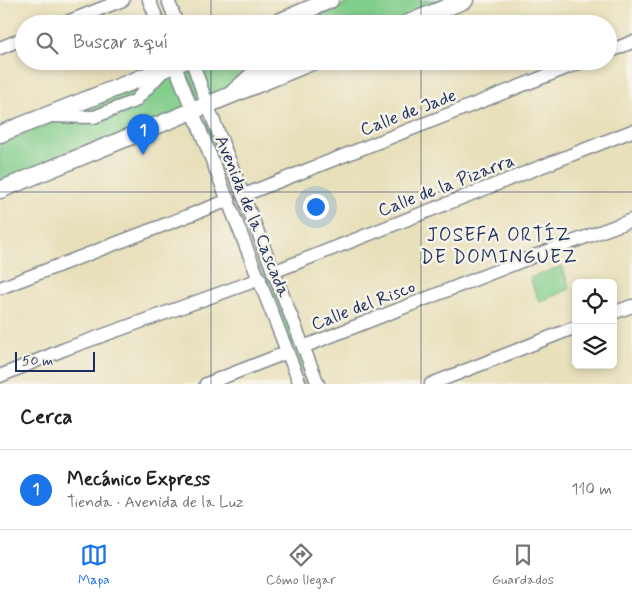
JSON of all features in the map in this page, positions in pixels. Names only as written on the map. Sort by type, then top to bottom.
[{"type":"main road","points":[[295,15],[330,0]]},
{"type":"main road","points":[[428,15],[465,0]]},
{"type":"main road","points":[[0,134],[175,70]]},
{"type":"main road","points":[[0,190],[292,70]]},
{"type":"street","points":[[85,15],[123,0]]},
{"type":"street","points":[[149,0],[155,15]]},
{"type":"street","points":[[168,0],[174,15]]},
{"type":"street","points":[[0,48],[15,42]]},
{"type":"street","points":[[617,48],[632,42]]},
{"type":"street","name":"Avenida de la Cascada","points":[[183,70],[183,84],[200,107],[229,200],[300,384]]},
{"type":"street","name":"Avenida de la Cascada","points":[[184,70],[200,107],[244,195],[318,384]]},
{"type":"street","points":[[225,97],[250,75],[262,70]]},
{"type":"street","name":"Calle de Jade","points":[[244,195],[561,70]]},
{"type":"street","name":"Calle de la Pizarra","points":[[273,272],[632,131]]},
{"type":"street","points":[[0,288],[229,200]]},
{"type":"street","name":"Calle del Risco","points":[[302,347],[632,220]]},
{"type":"street","points":[[0,376],[64,349],[260,279]]},
{"type":"street","points":[[617,312],[632,306]]},
{"type":"street","points":[[431,384],[572,329]]},
{"type":"street","points":[[206,384],[288,352]]},
{"type":"green space","points":[[355,0],[448,0],[412,15],[319,15]]},
{"type":"green space","points":[[182,70],[278,70],[175,113],[0,180],[0,143]]},
{"type":"green space","points":[[211,121],[314,384],[306,384],[203,125]]},
{"type":"green space","points":[[562,266],[570,289],[539,302],[530,278]]},
{"type":"place","name":"Mecánico Express","points":[[143,155]]},
{"type":"district","name":"JOSEFA ORTÍZ DE DOMINGUEZ","points":[[499,245]]}]
